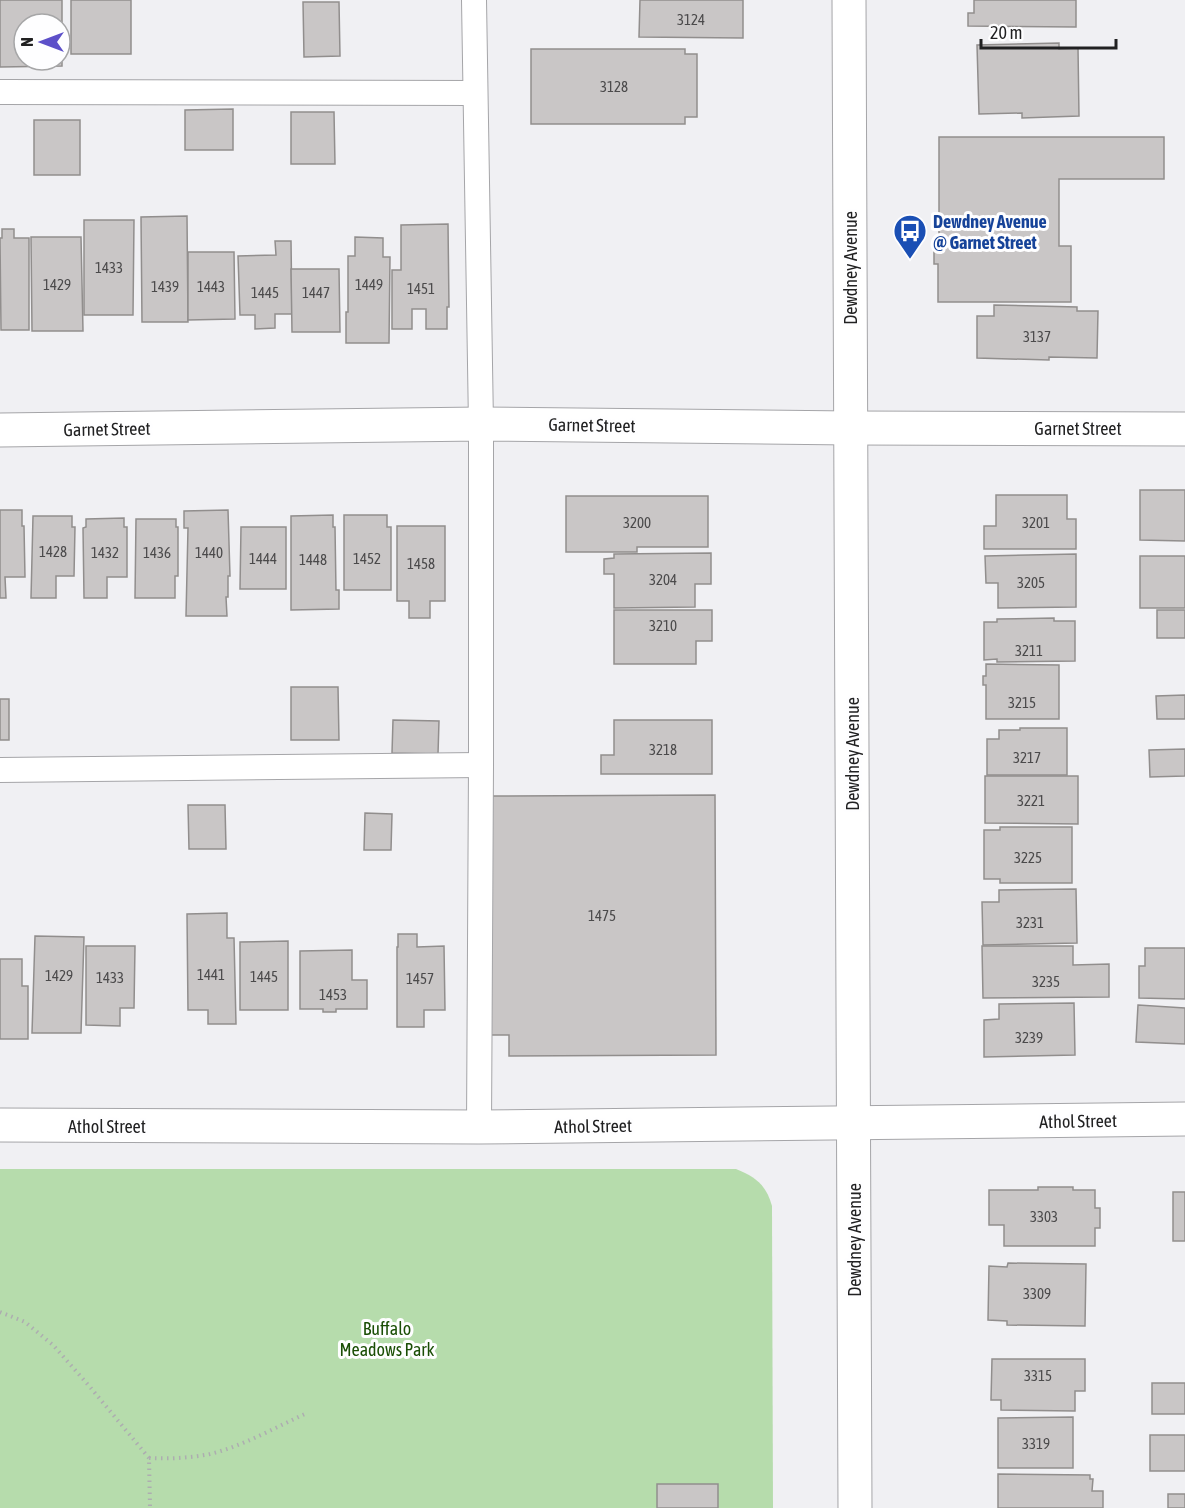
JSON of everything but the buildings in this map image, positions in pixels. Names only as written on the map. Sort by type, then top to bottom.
[{"type":"street","name":"Dewdney Avenue","points":[[849,0],[855,1508]]},
{"type":"street","name":"Garnet Street","points":[[0,430],[482,424],[1185,429]]},
{"type":"street","name":"Athol Street","points":[[0,1125],[479,1128],[1185,1119]]},
{"type":"lane","points":[[474,0],[482,424],[479,1128]]},
{"type":"lane","points":[[0,92],[475,93]]},
{"type":"lane","points":[[0,770],[482,765]]},
{"type":"path","points":[[0,1312],[26,1322],[52,1345],[149,1458],[150,1508]]},
{"type":"path","points":[[149,1458],[171,1459],[210,1454],[237,1445],[305,1414]]},
{"type":"green space","name":"Buffalo Meadows Park","points":[[0,1169],[736,1169],[743,1172],[763,1187],[772,1206],[773,1508],[0,1508]]},
{"type":"place","name":"Dewdney Avenue @ Garnet Street","points":[[910,260]]}]
